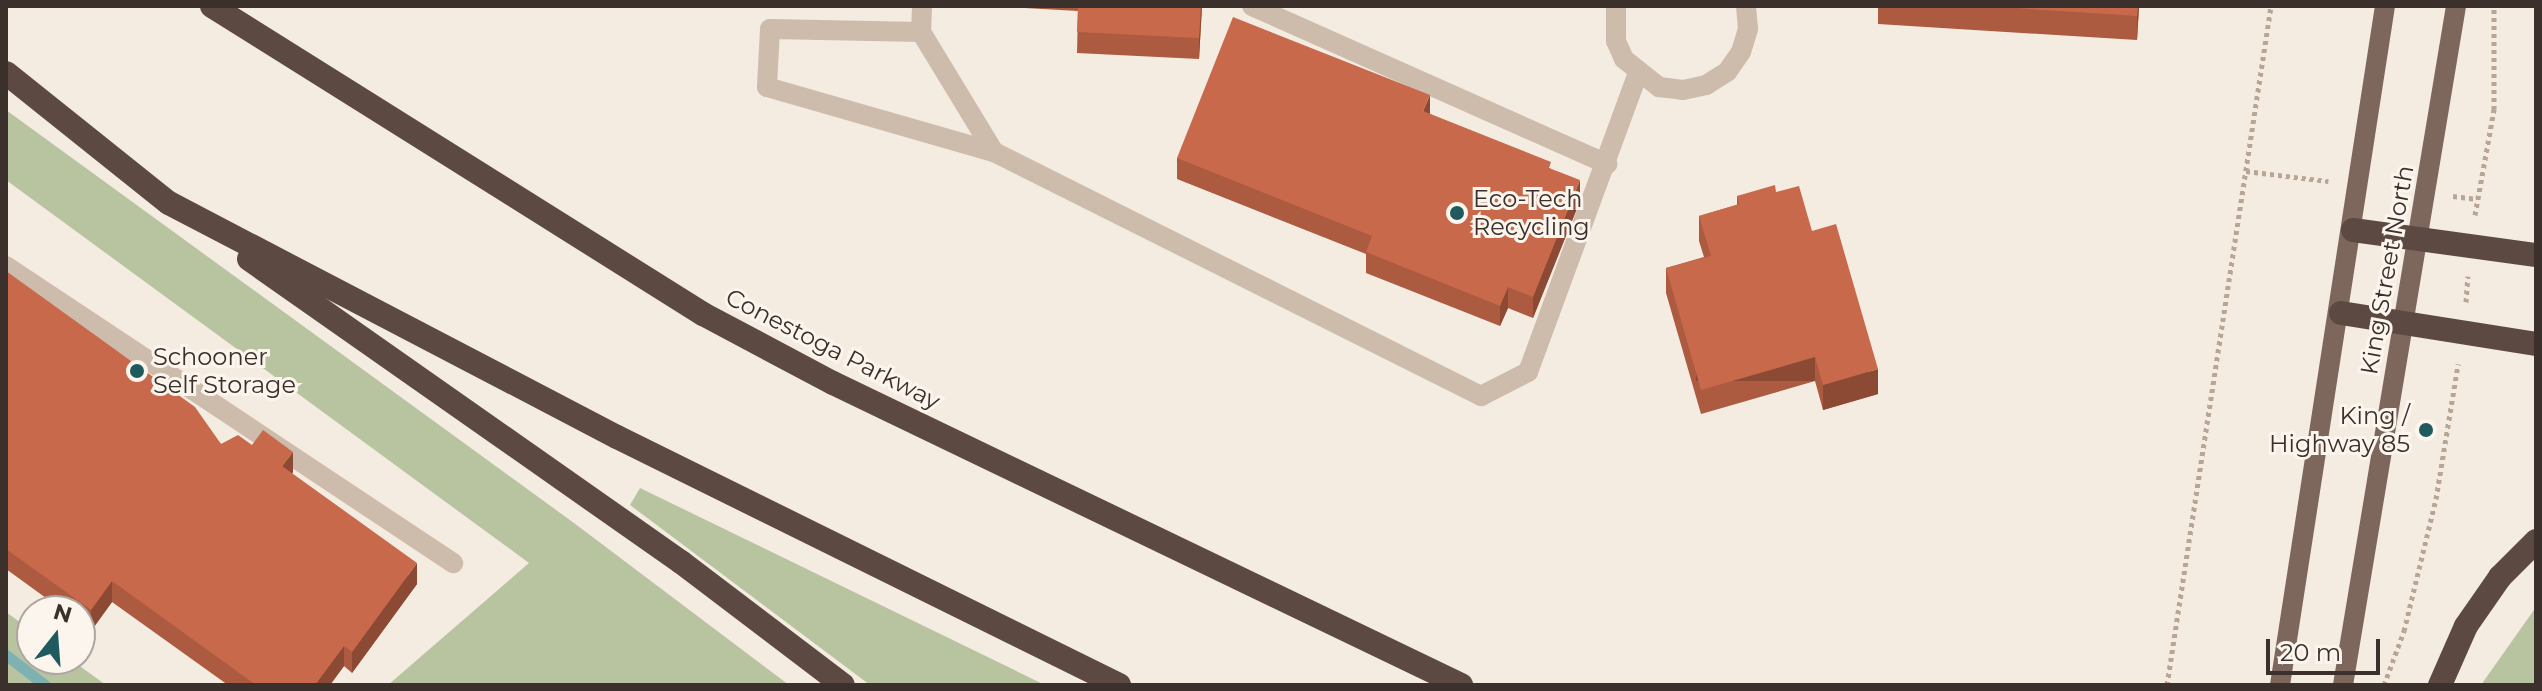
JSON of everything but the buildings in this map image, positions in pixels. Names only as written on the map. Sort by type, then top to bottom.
[{"type":"highway","name":"Conestoga Parkway","points":[[212,6],[703,314],[833,383],[1461,685]]},
{"type":"highway","points":[[6,73],[169,203],[681,562],[843,685]]},
{"type":"highway","points":[[169,203],[617,437],[1119,685]]},
{"type":"highway","points":[[2353,230],[2536,255]]},
{"type":"highway","points":[[2341,313],[2536,344]]},
{"type":"highway","points":[[2440,685],[2466,626],[2500,577],[2536,541]]},
{"type":"main road","name":"King Street North","points":[[2280,685],[2341,313],[2385,6]]},
{"type":"main road","name":"King Street North","points":[[2343,685],[2456,6]]},
{"type":"street","points":[[922,6],[921,32],[994,152]]},
{"type":"street","points":[[1252,6],[1607,164]]},
{"type":"street","points":[[1616,6],[1616,41],[1637,75],[1659,87],[1683,90],[1717,79],[1741,52],[1748,29],[1746,6]]},
{"type":"street","points":[[921,32],[770,29],[767,87],[994,152],[1481,396],[1528,372],[1607,164],[1637,75]]},
{"type":"street","points":[[6,266],[453,563]]},
{"type":"path","points":[[2167,685],[2271,6]]},
{"type":"path","points":[[2384,685],[2404,631],[2436,499],[2462,333],[2477,199],[2494,109],[2494,6]]},
{"type":"path","points":[[2246,171],[2324,181]]},
{"type":"path","points":[[2450,196],[2477,199]]},
{"type":"green space","points":[[6,110],[574,523],[789,685],[388,685],[529,563],[6,180]]},
{"type":"green space","points":[[640,488],[1045,685],[870,685],[630,505]]},
{"type":"green space","points":[[2536,607],[2536,685],[2481,685]]},
{"type":"green space","points":[[6,612],[16,619],[16,675],[92,675],[106,685],[6,685]]},
{"type":"waterway","points":[[6,655],[45,685]]},
{"type":"place","name":"Eco-Tech Recycling","points":[[1457,213]]},
{"type":"place","name":"Schooner Self Storage","points":[[137,371]]},
{"type":"place","name":"King / Highway 85","points":[[2426,430]]}]
